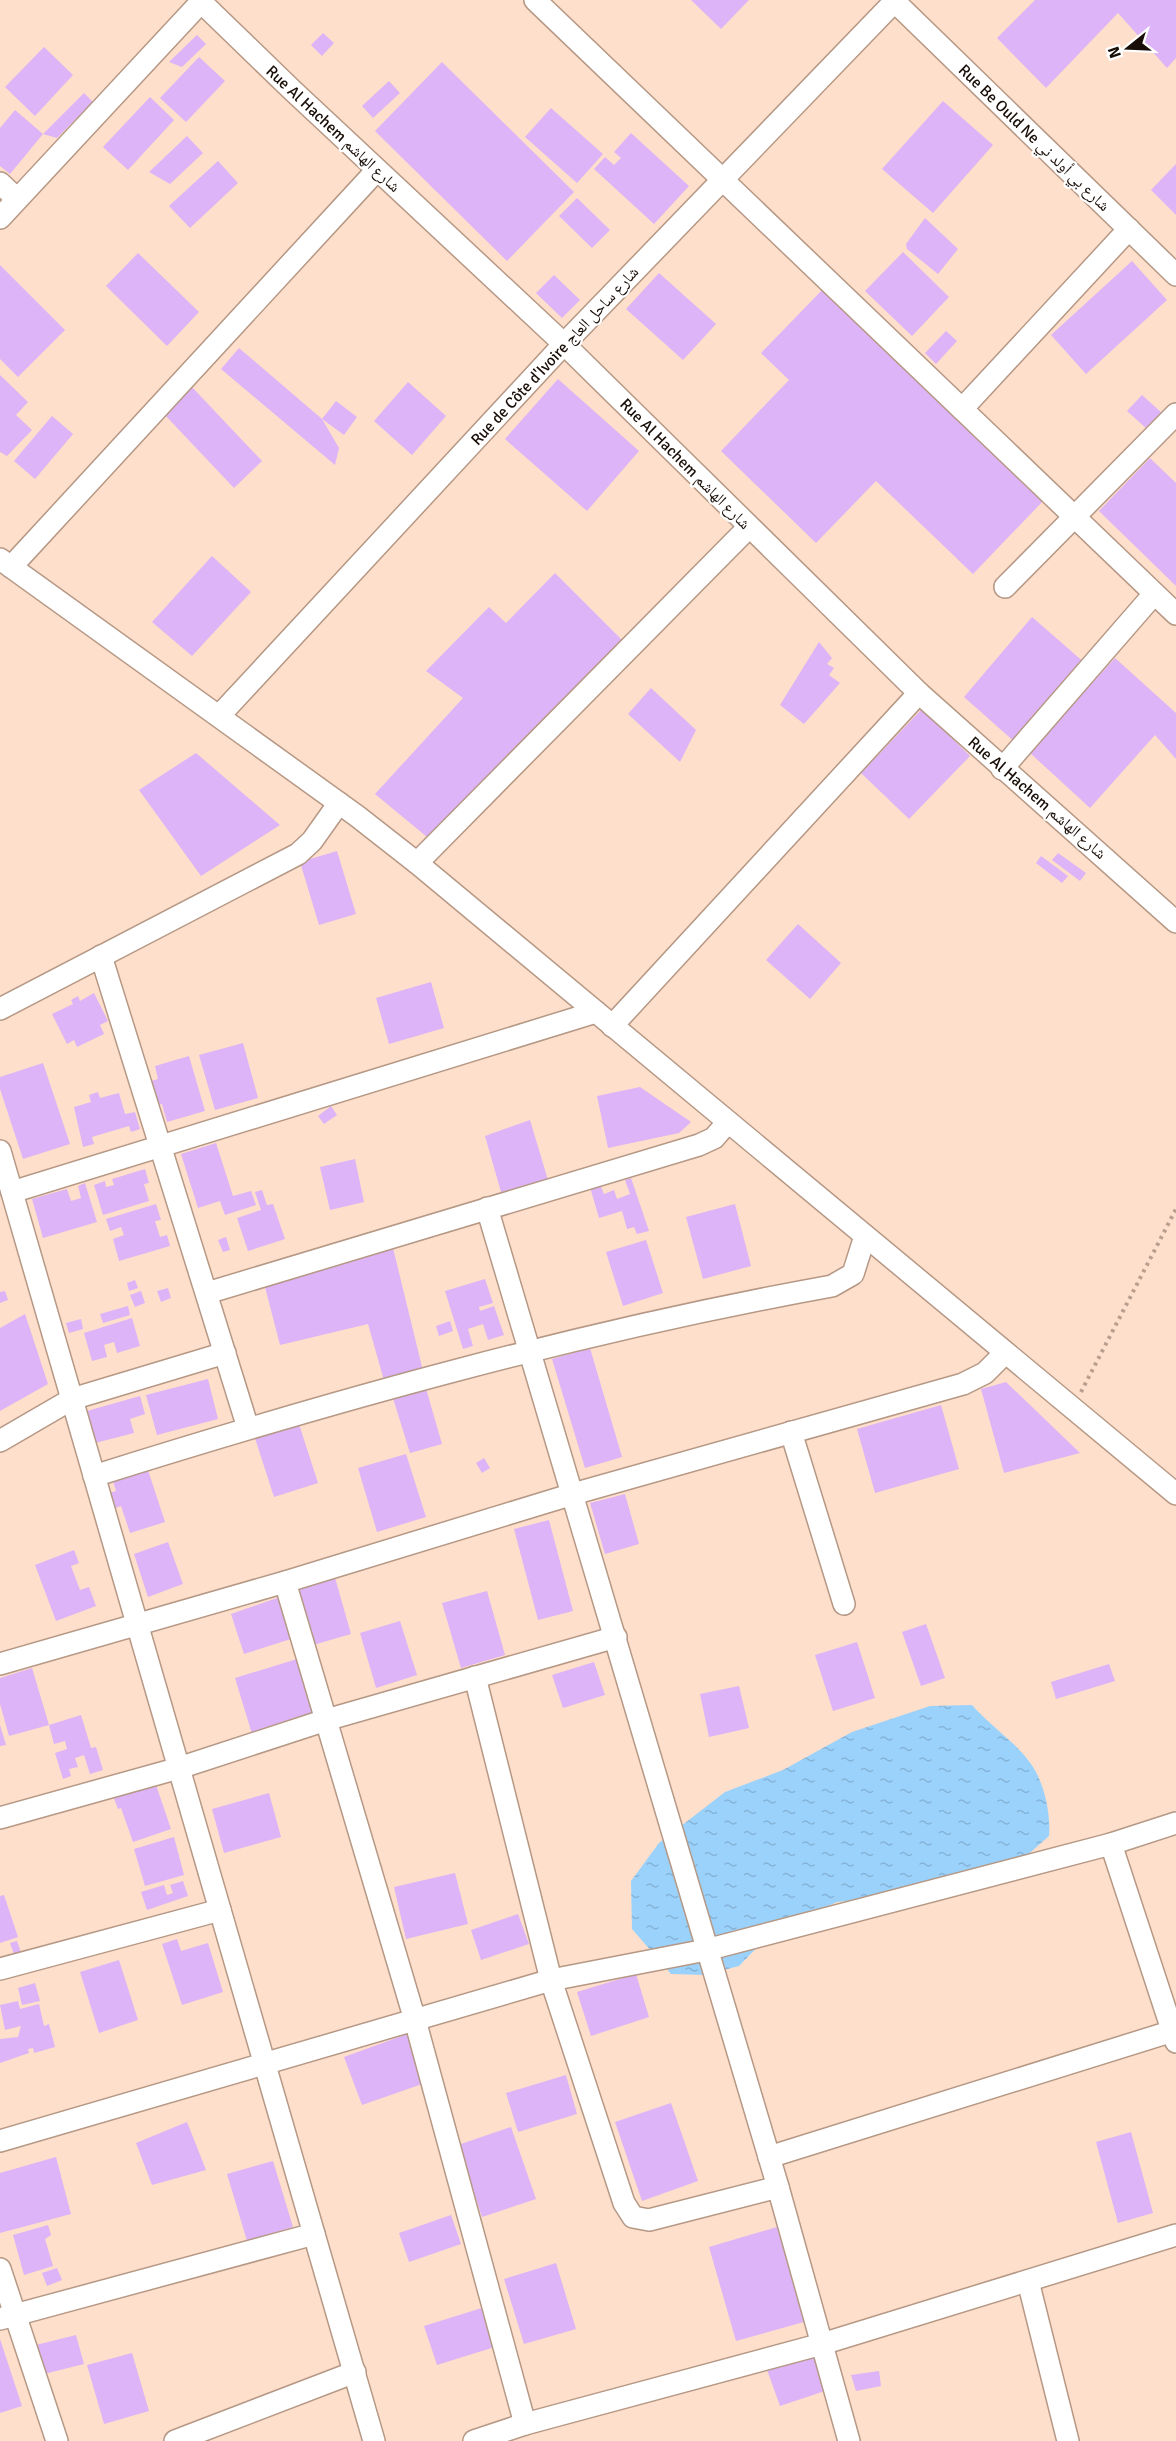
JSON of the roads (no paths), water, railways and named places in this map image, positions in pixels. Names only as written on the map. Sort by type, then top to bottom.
[{"type":"street","points":[[535,0],[1176,614]]},
{"type":"street","points":[[0,218],[200,1]]},
{"type":"street","name":"Rue Al Hachem شارع الهاشم","points":[[200,1],[564,344],[749,528],[920,693],[1002,769],[1176,922]]},
{"type":"street","name":"Rue de Côte d'Ivoire شارع ساحل العاج","points":[[219,716],[564,344],[895,1]]},
{"type":"street","name":"Rue Be Ould Ne شارع بي أولد ني","points":[[895,1],[1176,275]]},
{"type":"street","points":[[377,170],[5,563],[339,803],[417,863],[1176,1494]]},
{"type":"street","points":[[0,183],[17,199]]},
{"type":"street","points":[[962,409],[1129,229]]},
{"type":"street","points":[[1005,587],[1176,414]]},
{"type":"street","points":[[417,863],[749,528]]},
{"type":"street","points":[[1002,769],[1154,594]]},
{"type":"street","points":[[612,1026],[920,693]]},
{"type":"street","points":[[0,1009],[298,854],[312,841],[339,803]]},
{"type":"street","points":[[101,956],[248,1428]]},
{"type":"street","points":[[12,1192],[596,1012]]},
{"type":"street","points":[[207,1293],[699,1144],[714,1138],[728,1122]]},
{"type":"street","points":[[0,1151],[264,2064],[356,2372],[374,2441]]},
{"type":"street","points":[[487,1208],[778,2187],[849,2441]]},
{"type":"street","points":[[94,1476],[248,1428],[530,1350],[832,1286],[853,1274],[865,1236]]},
{"type":"street","points":[[0,1441],[72,1399],[225,1353]]},
{"type":"street","points":[[0,1664],[285,1582],[573,1494],[963,1384],[985,1373],[1005,1353]]},
{"type":"street","points":[[790,1432],[844,1604]]},
{"type":"street","points":[[285,1582],[415,2020],[525,2424]]},
{"type":"street","points":[[0,1818],[179,1768],[326,1720],[616,1637]]},
{"type":"street","points":[[475,1677],[551,1980],[624,2203],[633,2217],[649,2220],[778,2187]]},
{"type":"street","points":[[0,2141],[551,1980],[706,1950],[1111,1844],[1176,1823]]},
{"type":"street","points":[[769,2157],[1175,2034],[1111,1844]]},
{"type":"street","points":[[0,1969],[220,1910]]},
{"type":"street","points":[[7,2317],[314,2234]]},
{"type":"street","points":[[474,2441],[525,2424],[822,2344],[1176,2235]]},
{"type":"street","points":[[0,2269],[7,2317],[57,2441]]},
{"type":"street","points":[[1028,2281],[1068,2441]]},
{"type":"street","points":[[175,2441],[207,2435],[356,2372]]},
{"type":"water","points":[[972,1705],[1025,1756],[1036,1771],[1043,1789],[1048,1808],[1049,1836],[1023,1859],[907,1895],[837,1902],[773,1931],[739,1966],[705,1975],[671,1974],[632,1929],[631,1881],[659,1843],[725,1792],[783,1770],[852,1732],[930,1706]]}]
